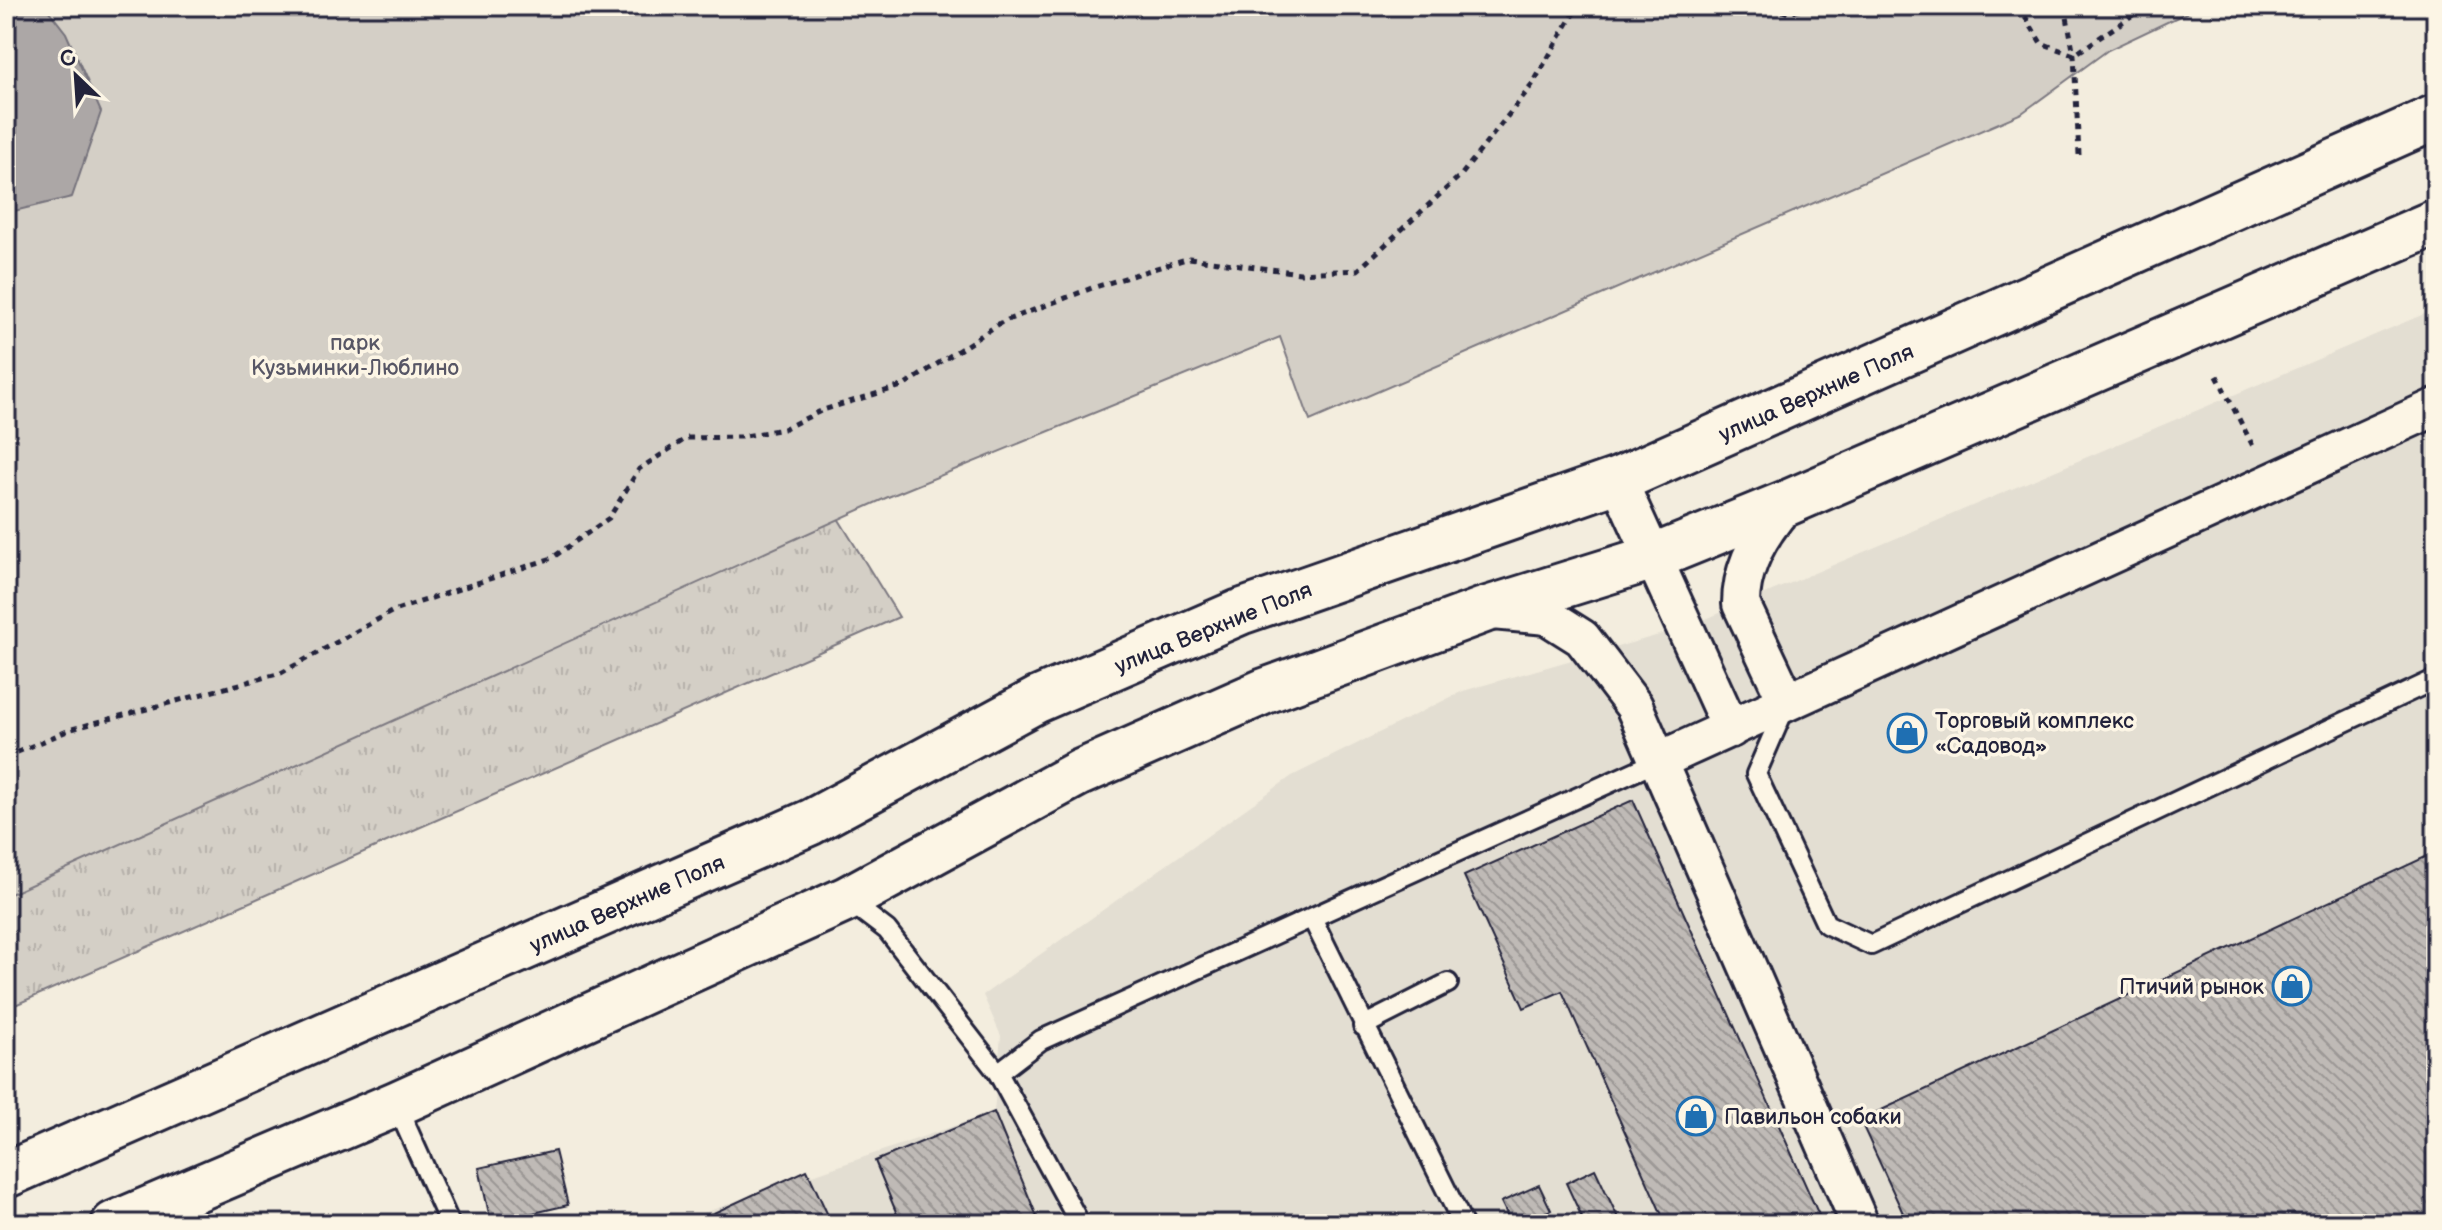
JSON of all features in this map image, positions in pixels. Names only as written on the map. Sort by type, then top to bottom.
[{"type":"main road","name":"улица Верхние Поля","points":[[6,1175],[797,828],[1037,700],[1225,618],[1618,480],[2436,117]]},
{"type":"main road","points":[[114,1224],[396,1104],[847,899],[1079,773],[1265,691],[1484,610],[1654,557],[1787,503],[2436,222]]},
{"type":"street","points":[[1658,761],[2436,407]]},
{"type":"street","points":[[1618,480],[1731,729]]},
{"type":"street","points":[[1787,503],[1763,530],[1741,587],[1741,604],[1787,702]]},
{"type":"street","points":[[1484,610],[1547,616],[1582,638],[1634,706],[1860,1224]]},
{"type":"lane","points":[[1787,702],[1756,774],[1826,924],[1871,945],[2436,679]]},
{"type":"lane","points":[[998,1073],[1041,1040],[1658,761]]},
{"type":"lane","points":[[847,899],[887,930],[998,1073],[1080,1224]]},
{"type":"lane","points":[[1312,918],[1463,1224]]},
{"type":"lane","points":[[1363,1026],[1448,983]]},
{"type":"lane","points":[[396,1104],[450,1224]]},
{"type":"path","points":[[6,757],[72,729],[281,673],[393,611],[552,558],[609,518],[639,469],[687,438],[740,437],[783,429],[823,410],[905,385],[1002,322],[1077,294],[1189,258],[1300,273],[1358,270],[1462,174],[1532,85],[1578,6]]},
{"type":"path","points":[[1771,6],[1788,13],[1816,6]]},
{"type":"path","points":[[2019,6],[2041,43],[2074,55]]},
{"type":"path","points":[[2065,6],[2074,55],[2079,155]]},
{"type":"path","points":[[2074,55],[2146,6]]},
{"type":"path","points":[[2217,376],[2272,482]]},
{"type":"shaded area","points":[[6,6],[45,6],[66,33],[101,112],[72,197],[6,213]]},
{"type":"shaded area","name":"Торговый комплекс «Садовод»","points":[[2436,309],[2436,1224],[672,1224],[994,1112],[1001,1036],[983,995],[1292,776],[1463,691],[1687,627]]},
{"type":"green space","name":"парк Кузьминки-Люблино","points":[[6,6],[2201,6],[2108,50],[2022,113],[1310,421],[1280,337],[888,497],[6,896]]},
{"type":"green space","points":[[6,213],[825,497],[899,617],[6,1009]]},
{"type":"building","name":"Павильон собаки","points":[[1633,800],[1823,1224],[1666,1224],[1562,991],[1524,1008],[1464,876]]},
{"type":"building","name":"Птичий рынок","points":[[2436,852],[2436,1224],[1908,1224],[1860,1120]]},
{"type":"building","points":[[994,1112],[1040,1224],[901,1224],[875,1161]]},
{"type":"building","points":[[555,1151],[568,1205],[491,1223],[479,1168]]},
{"type":"building","points":[[1595,1169],[1621,1224],[1585,1224],[1566,1183]]},
{"type":"building","points":[[807,1170],[832,1224],[690,1224]]},
{"type":"building","points":[[1539,1185],[1551,1210],[1521,1224],[1512,1224],[1501,1202]]},
{"type":"place","name":"Торговый комплекс «Садовод»","points":[[1907,733]]},
{"type":"place","name":"Птичий рынок","points":[[2292,986]]},
{"type":"place","name":"Павильон собаки","points":[[1696,1116]]}]
